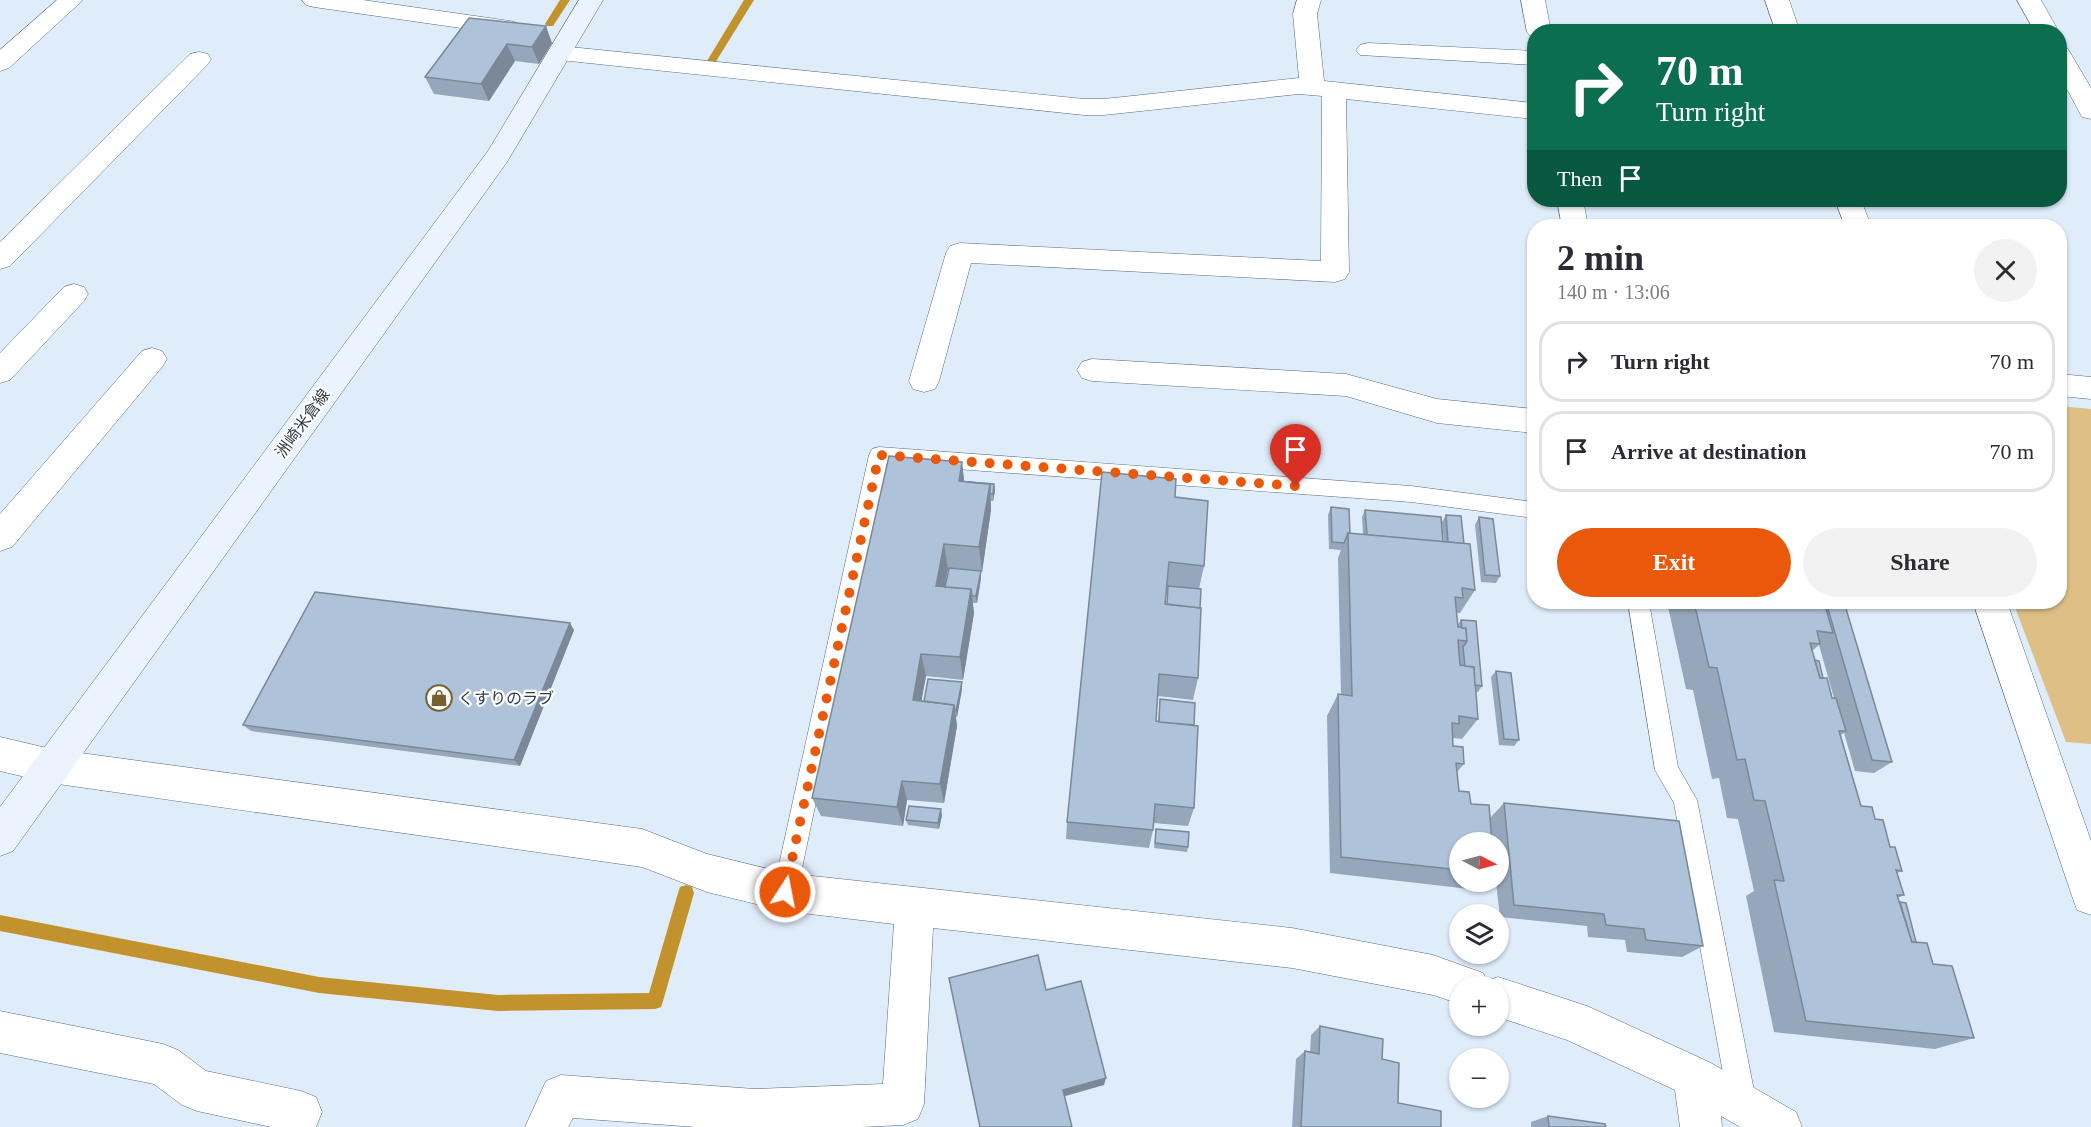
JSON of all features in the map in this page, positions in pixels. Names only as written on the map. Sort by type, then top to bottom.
[{"type":"main road","name":"洲崎米倉線","points":[[0,838],[498,156],[552,39],[591,0]]},
{"type":"street","points":[[0,63],[71,0]]},
{"type":"street","points":[[314,0],[552,39],[1084,107],[1104,107],[1299,86],[1527,110]]},
{"type":"street","points":[[924,381],[960,253],[1335,272],[1323,89],[1305,14],[1309,0]]},
{"type":"street","points":[[1533,0],[1538,24]]},
{"type":"street","points":[[1777,0],[1785,24]]},
{"type":"street","points":[[2029,0],[2042,24]]},
{"type":"street","points":[[1368,50],[1527,58]]},
{"type":"street","points":[[0,259],[199,59]]},
{"type":"street","points":[[2067,67],[2091,111]]},
{"type":"street","points":[[0,372],[74,294]]},
{"type":"street","points":[[0,537],[152,359]]},
{"type":"street","points":[[1092,370],[1346,385],[1437,411],[1527,420]]},
{"type":"street","points":[[2067,386],[2091,388]]},
{"type":"street","points":[[1992,609],[2091,896]]},
{"type":"street","points":[[0,754],[51,766],[642,848],[707,873],[785,892],[1292,948],[1433,975],[1449,980]]},
{"type":"street","points":[[546,1127],[561,1096],[754,1118],[904,1116],[915,908]]},
{"type":"street","points":[[1509,1001],[1572,1022],[1694,1077],[1781,1127]]},
{"type":"street","points":[[0,1032],[163,1065],[197,1090],[301,1112],[292,1127]]},
{"type":"street","points":[[1694,1077],[1701,1127]]},
{"type":"lane","points":[[785,892],[879,455],[1412,494],[1527,509]]},
{"type":"lane","points":[[1639,609],[1667,770],[1685,800],[1743,1106]]},
{"type":"shaded area","points":[[2067,407],[2091,409],[2091,744],[2066,742],[2016,609],[2067,609]]},
{"type":"building","points":[[469,18],[546,26],[532,47],[507,44],[481,84],[425,77]]},
{"type":"building","points":[[889,456],[962,462],[959,481],[990,484],[979,547],[944,544],[936,586],[971,589],[960,657],[921,654],[913,700],[954,705],[940,784],[902,781],[897,807],[812,798]]},
{"type":"building","points":[[1102,472],[1176,479],[1175,497],[1208,501],[1204,566],[1169,562],[1165,604],[1201,608],[1198,678],[1159,674],[1156,721],[1198,726],[1194,808],[1155,804],[1153,830],[1067,822]]},
{"type":"building","points":[[967,482],[994,484],[993,494],[990,494],[990,484]]},
{"type":"building","points":[[1331,507],[1349,509],[1350,534],[1348,533],[1344,543],[1332,542]]},
{"type":"building","points":[[1365,510],[1441,517],[1443,542],[1367,535]]},
{"type":"building","points":[[1446,515],[1461,516],[1464,544],[1448,542]]},
{"type":"building","points":[[1479,517],[1493,519],[1500,576],[1485,575]]},
{"type":"building","points":[[1348,533],[1470,544],[1475,590],[1462,588],[1463,598],[1455,597],[1458,627],[1466,628],[1467,641],[1458,640],[1460,665],[1474,667],[1478,719],[1459,716],[1459,724],[1452,723],[1453,746],[1463,747],[1464,764],[1456,763],[1459,791],[1469,792],[1471,804],[1489,805],[1491,832],[1449,832],[1449,869],[1341,857],[1338,694],[1352,696]]},
{"type":"building","points":[[949,568],[981,571],[976,596],[972,596],[971,589],[945,587]]},
{"type":"building","points":[[1168,586],[1201,589],[1200,608],[1167,604]]},
{"type":"building","points":[[315,592],[570,623],[514,760],[243,725]]},
{"type":"building","points":[[1696,609],[1826,609],[1833,633],[1817,631],[1820,644],[1810,643],[1820,678],[1827,678],[1832,698],[1836,698],[1846,731],[1839,731],[1861,806],[1872,807],[1875,819],[1883,820],[1890,847],[1895,847],[1902,871],[1896,870],[1904,895],[1897,895],[1912,942],[1927,943],[1933,964],[1952,966],[1974,1038],[1806,1021],[1774,880],[1784,881],[1765,801],[1754,800],[1745,759],[1737,760],[1717,668],[1709,667]]},
{"type":"building","points":[[1828,609],[1846,609],[1892,762],[1872,760]]},
{"type":"building","points":[[1461,620],[1476,621],[1482,686],[1475,685],[1474,667],[1465,666],[1463,647],[1467,641],[1466,628],[1462,628]]},
{"type":"building","points":[[1815,660],[1819,661],[1823,678],[1820,678]]},
{"type":"building","points":[[1496,671],[1511,673],[1519,740],[1504,739]]},
{"type":"building","points":[[928,679],[962,682],[956,711],[954,705],[924,701]]},
{"type":"building","points":[[1160,699],[1195,703],[1194,725],[1159,722]]},
{"type":"building","points":[[1504,803],[1679,821],[1703,946],[1646,940],[1644,929],[1606,925],[1604,914],[1514,905],[1509,832],[1507,832]]},
{"type":"building","points":[[909,806],[941,809],[938,823],[906,820]]},
{"type":"building","points":[[1156,829],[1189,832],[1188,847],[1155,843]]},
{"type":"building","points":[[1900,902],[1906,903],[1916,942],[1912,942]]},
{"type":"building","points":[[1038,955],[1046,990],[1081,981],[1106,1078],[1063,1090],[1072,1127],[980,1127],[949,978]]},
{"type":"building","points":[[1320,1026],[1383,1039],[1382,1059],[1399,1063],[1398,1103],[1441,1111],[1441,1127],[1301,1127],[1305,1051],[1319,1054]]},
{"type":"building","points":[[1548,1116],[1605,1124],[1606,1127],[1549,1127]]},
{"type":"waterway","points":[[550,24],[565,0]]},
{"type":"waterway","points":[[712,61],[749,0]]},
{"type":"waterway","points":[[0,923],[319,985],[498,1003],[655,1001],[686,893]]},
{"type":"place","name":"くすりのラブ","points":[[439,698]]},
{"type":"route","points":[[785,892],[879,455],[1296,486]]}]
